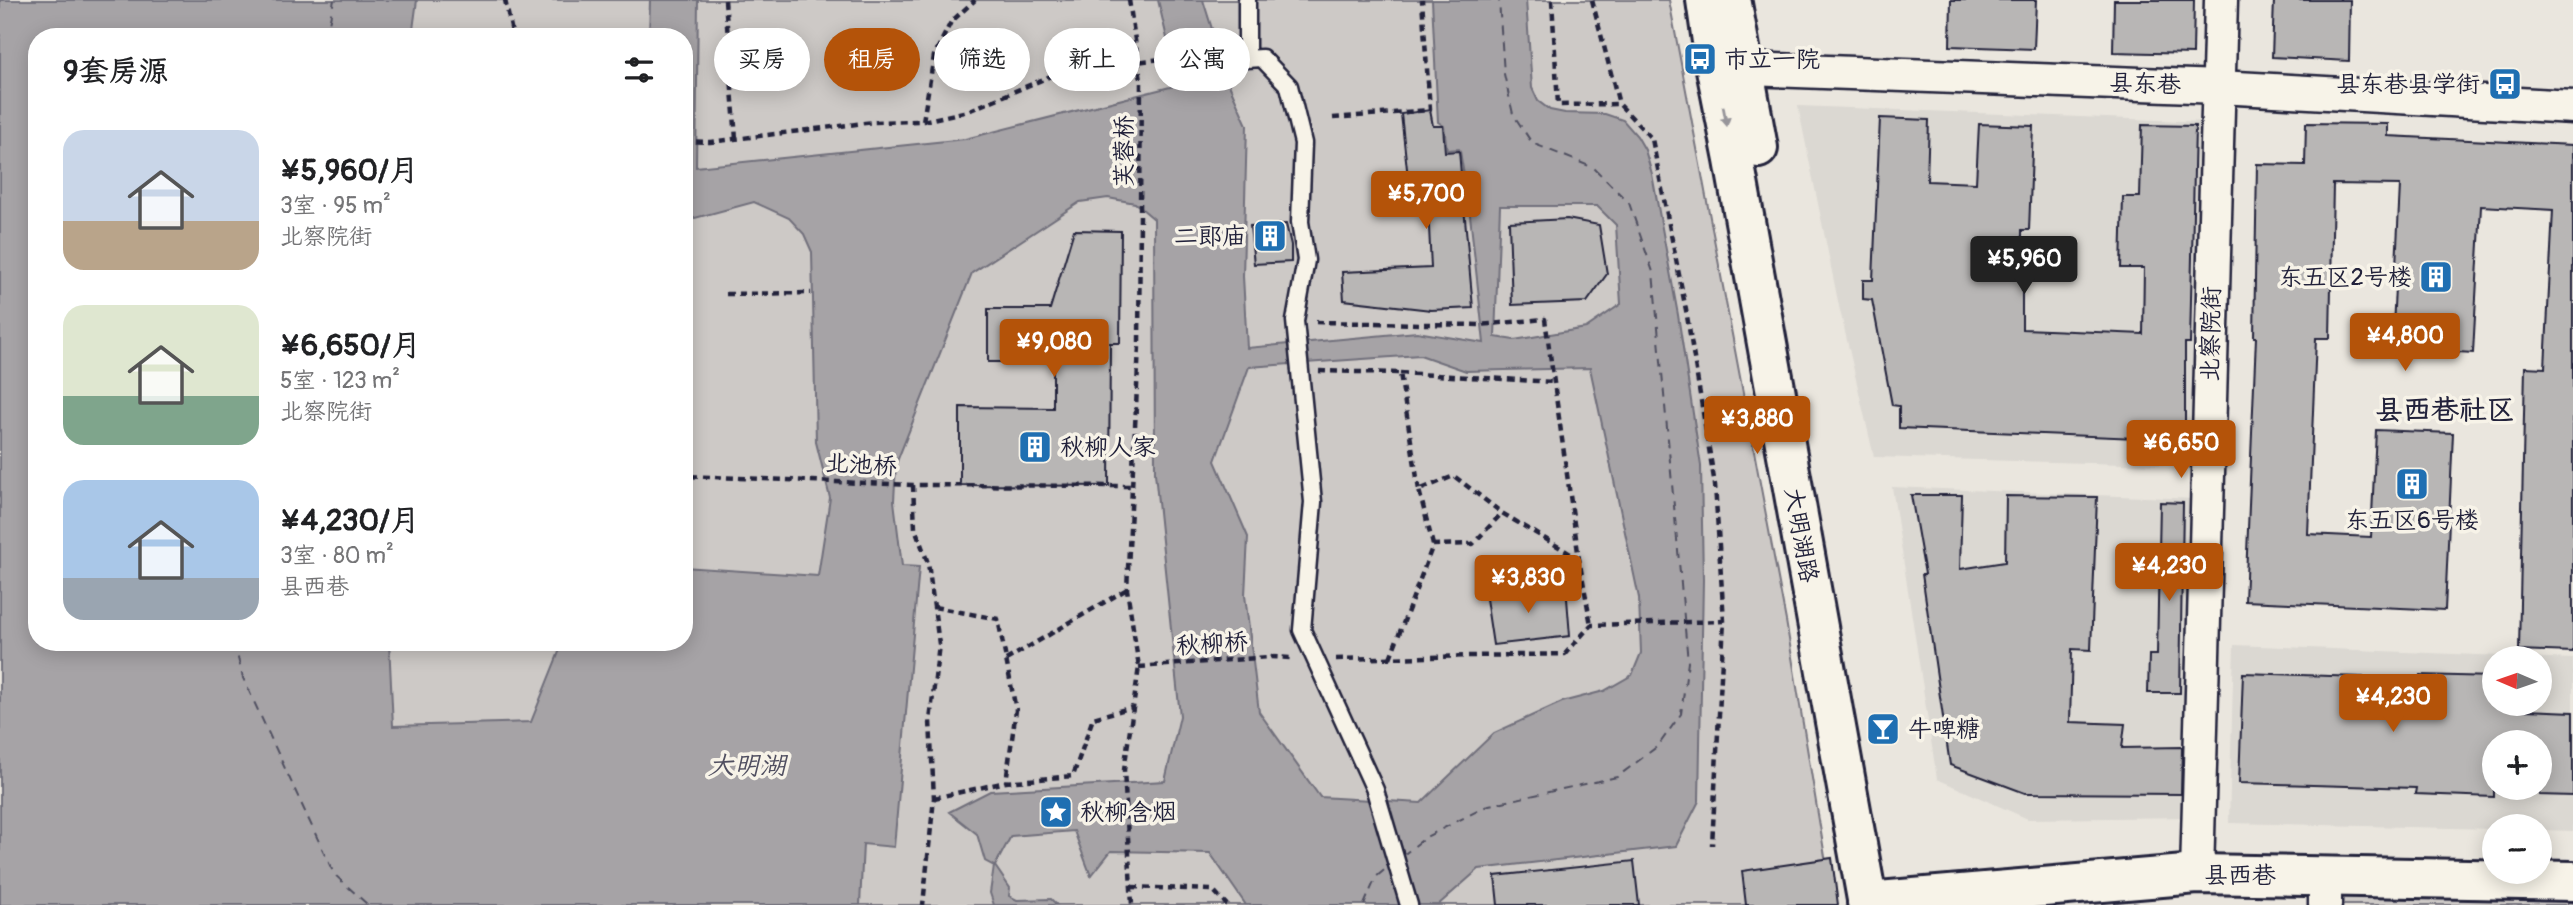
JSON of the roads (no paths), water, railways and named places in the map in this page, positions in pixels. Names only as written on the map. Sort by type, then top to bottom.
[{"type":"main road","name":"大明湖路","points":[[1706,0],[1730,68]]},
{"type":"main road","name":"大明湖路","points":[[1731,0],[1730,68],[1734,160],[1878,903]]},
{"type":"main road","name":"县西巷","points":[[1878,903],[2197,874],[2325,890],[2573,881]]},
{"type":"street","name":"北察院街","points":[[2197,874],[2221,0]]},
{"type":"street","name":"县东巷","points":[[1730,68],[2219,87],[2573,107]]},
{"type":"lane","points":[[1247,0],[1247,59],[1262,58],[1289,86],[1303,143],[1300,222],[1306,260],[1295,324],[1313,502],[1302,630],[1375,790],[1409,905]]},
{"type":"water","name":"大明湖","points":[[0,0],[417,0],[413,28],[28,28],[28,651],[389,651],[393,726],[531,722],[559,651],[693,651],[693,568],[818,576],[830,498],[816,442],[812,252],[804,234],[789,218],[754,202],[693,219],[693,28],[649,28],[650,0],[698,0],[696,167],[965,139],[1154,91],[1232,91],[1247,125],[1243,276],[1247,348],[1417,332],[1484,343],[1469,206],[1460,151],[1447,150],[1444,126],[1438,122],[1432,0],[1526,0],[1532,88],[1538,101],[1550,110],[1605,114],[1623,120],[1645,150],[1652,174],[1678,315],[1701,466],[1703,580],[1699,801],[1676,846],[1479,869],[1438,905],[1246,905],[1210,853],[1111,851],[1091,876],[1074,831],[1011,836],[995,866],[1010,888],[1009,896],[1017,900],[1051,899],[1057,905],[994,905],[990,893],[994,866],[985,861],[977,834],[949,812],[990,791],[1165,781],[1180,716],[1155,473],[1154,219],[1135,203],[1108,198],[1080,202],[972,273],[896,464],[894,501],[902,566],[919,567],[894,847],[863,844],[860,905],[0,905]],"holes":[[[1500,206],[1597,206],[1616,225],[1621,304],[1586,328],[1514,340],[1495,337]],[[1420,355],[1466,371],[1590,368],[1639,598],[1641,653],[1632,675],[1604,691],[1562,702],[1494,733],[1421,803],[1320,797],[1259,712],[1245,595],[1248,537],[1215,461],[1249,367]]]},
{"type":"water","points":[[1158,0],[1203,0],[1212,28],[1165,28]]},
{"type":"place","name":"市立一院","points":[[1700,59]]},
{"type":"place","name":"县东巷县学街","points":[[2505,84]]},
{"type":"place","name":"二郎庙","points":[[1270,236]]},
{"type":"place","name":"东五区2号楼","points":[[2436,277]]},
{"type":"place","name":"秋柳人家","points":[[1035,447]]},
{"type":"place","name":"东五区6号楼","points":[[2412,484]]},
{"type":"place","name":"牛啤糖","points":[[1883,729]]},
{"type":"place","name":"秋柳含烟","points":[[1056,812]]},
{"type":"district","name":"县西巷社区","points":[[2445,410]]}]
